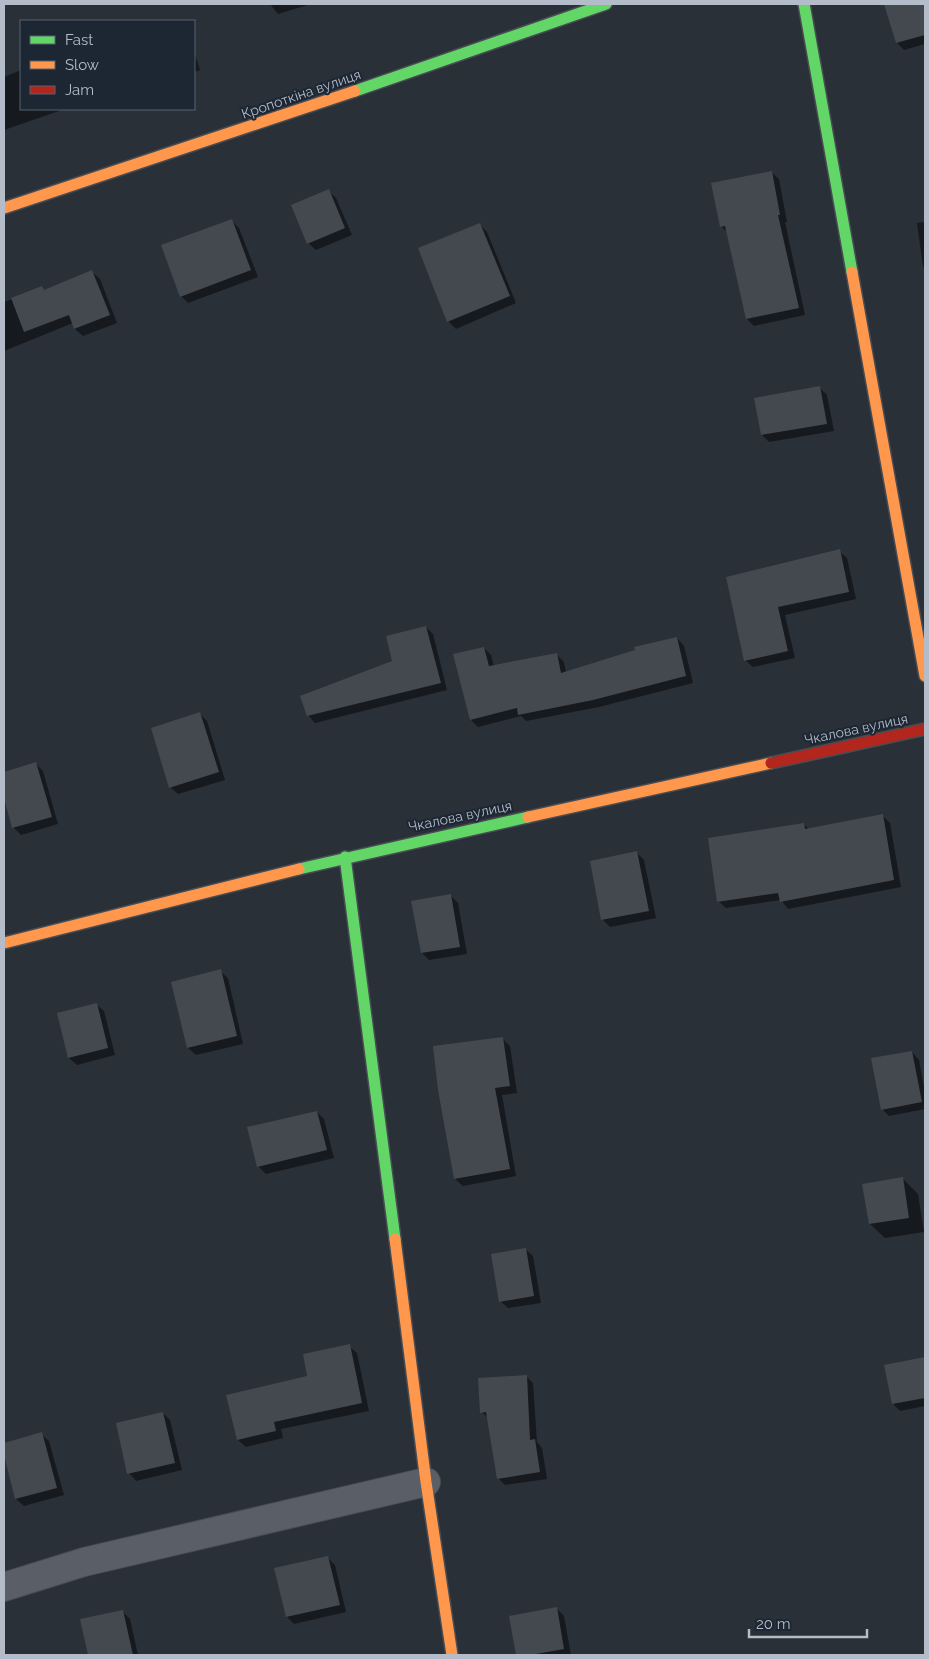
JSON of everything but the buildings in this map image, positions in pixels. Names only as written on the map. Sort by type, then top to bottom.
[{"type":"street","name":"Кропоткіна вулиця","points":[[4,208],[303,109],[606,4]]},
{"type":"street","points":[[804,4],[925,676]]},
{"type":"street","name":"Чкалова вулиця","points":[[4,943],[345,857],[925,729]]},
{"type":"street","points":[[345,857],[426,1482],[452,1655]]},
{"type":"street","points":[[4,1587],[84,1562],[426,1482]]},
{"type":"traffic: fast","points":[[355,91],[606,4]]},
{"type":"traffic: fast","points":[[804,4],[852,272]]},
{"type":"traffic: fast","points":[[299,869],[528,817]]},
{"type":"traffic: fast","points":[[345,857],[395,1239]]},
{"type":"traffic: slow","points":[[4,208],[355,91]]},
{"type":"traffic: slow","points":[[852,272],[925,676]]},
{"type":"traffic: slow","points":[[528,817],[771,763]]},
{"type":"traffic: slow","points":[[4,943],[299,869]]},
{"type":"traffic: slow","points":[[395,1239],[426,1482],[452,1655]]},
{"type":"traffic: jam","points":[[771,763],[925,729]]}]
